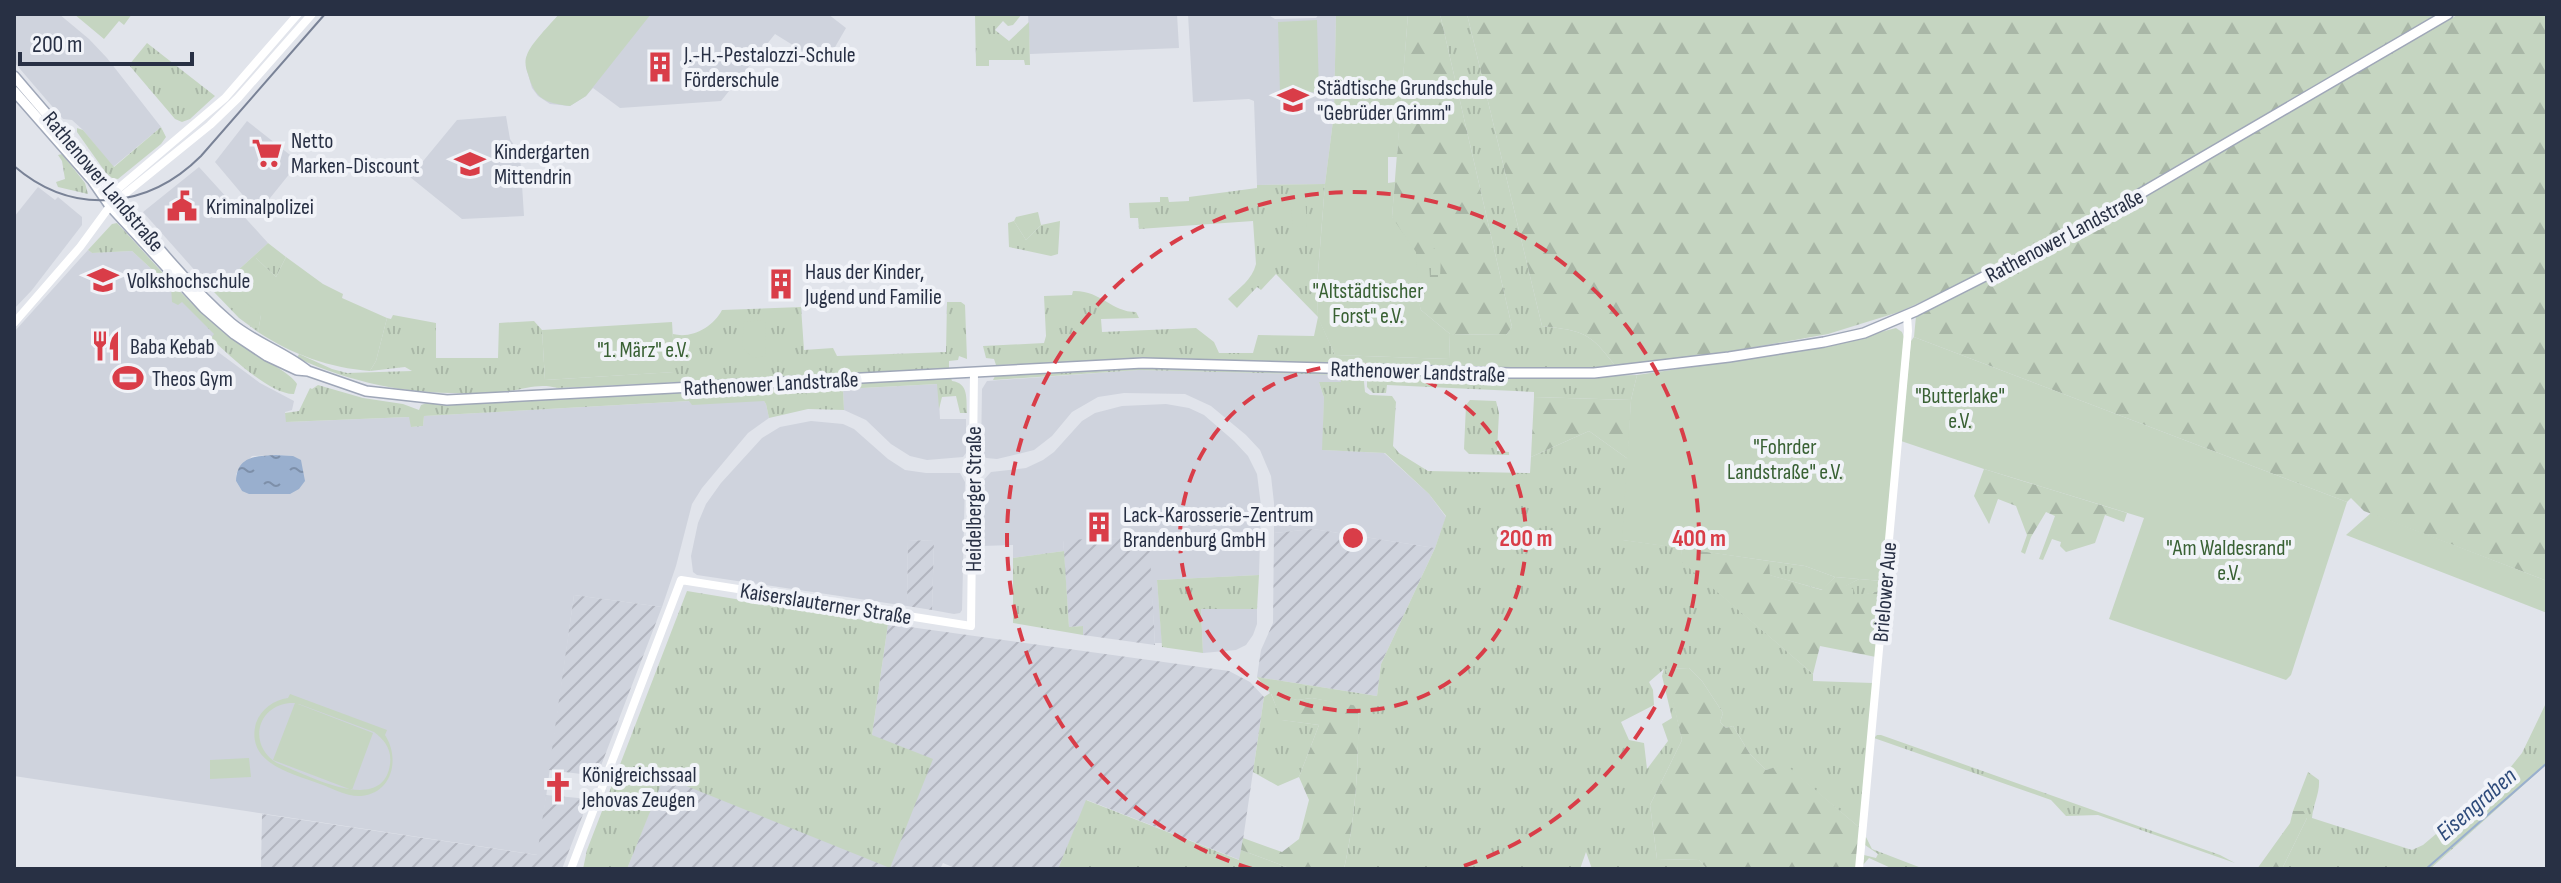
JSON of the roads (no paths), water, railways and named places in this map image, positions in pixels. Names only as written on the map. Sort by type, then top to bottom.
[{"type":"main road","name":"Rathenower Landstraße","points":[[14,76],[204,308],[234,334],[289,367],[366,391],[447,400],[1143,363],[1594,373],[1701,361],[1824,342],[1864,333],[1907,315],[2090,223],[2448,14]]},
{"type":"main road","name":"Rathenower Landstraße","points":[[14,91],[92,180],[114,200]]},
{"type":"street","points":[[184,140],[298,14]]},
{"type":"street","points":[[14,323],[80,247],[114,200],[238,98],[312,14]]},
{"type":"street","name":"Brielower Aue","points":[[1859,869],[1907,315]]},
{"type":"street","name":"Heidelberger Straße","points":[[971,626],[974,372]]},
{"type":"street","name":"Kaiserslauterner Straße","points":[[571,869],[681,580],[971,626]]},
{"type":"water","points":[[276,455],[301,460],[305,481],[299,489],[290,494],[249,494],[242,491],[236,481],[244,462],[255,457]]},
{"type":"waterway","name":"Eisengraben","points":[[2426,869],[2547,763]]},
{"type":"tram line","points":[[14,166],[37,182],[85,199],[110,200],[134,196],[158,187],[201,156],[325,14]]},
{"type":"place","name":"J.-H.-Pestalozzi-Schule Förderschule","points":[[660,67]]},
{"type":"place","name":"Städtische Grundschule \"Gebrüder Grimm\"","points":[[1293,100]]},
{"type":"place","name":"Netto Marken-Discount","points":[[267,153]]},
{"type":"place","name":"Kindergarten Mittendrin","points":[[470,164]]},
{"type":"place","name":"Kriminalpolizei","points":[[182,206]]},
{"type":"place","name":"Volkshochschule","points":[[103,280]]},
{"type":"place","name":"Haus der Kinder, Jugend und Familie","points":[[781,284]]},
{"type":"place","name":"Baba Kebab","points":[[106,346]]},
{"type":"place","name":"Theos Gym","points":[[128,378]]},
{"type":"place","name":"Lack-Karosserie-Zentrum Brandenburg GmbH","points":[[1099,527]]},
{"type":"place","name":"Königreichssaal Jehovas Zeugen","points":[[558,787]]},
{"type":"park label","name":"\"Altstädtischer Forst\" e.V.","points":[[1368,302]]},
{"type":"park label","name":"\"1. März\" e.V.","points":[[643,349]]},
{"type":"park label","name":"\"Butterlake\" e.V.","points":[[1960,408]]},
{"type":"park label","name":"\"Fohrder Landstraße\" e.V.","points":[[1785,458]]},
{"type":"park label","name":"\"Am Waldesrand\" e.V.","points":[[2229,560]]}]
